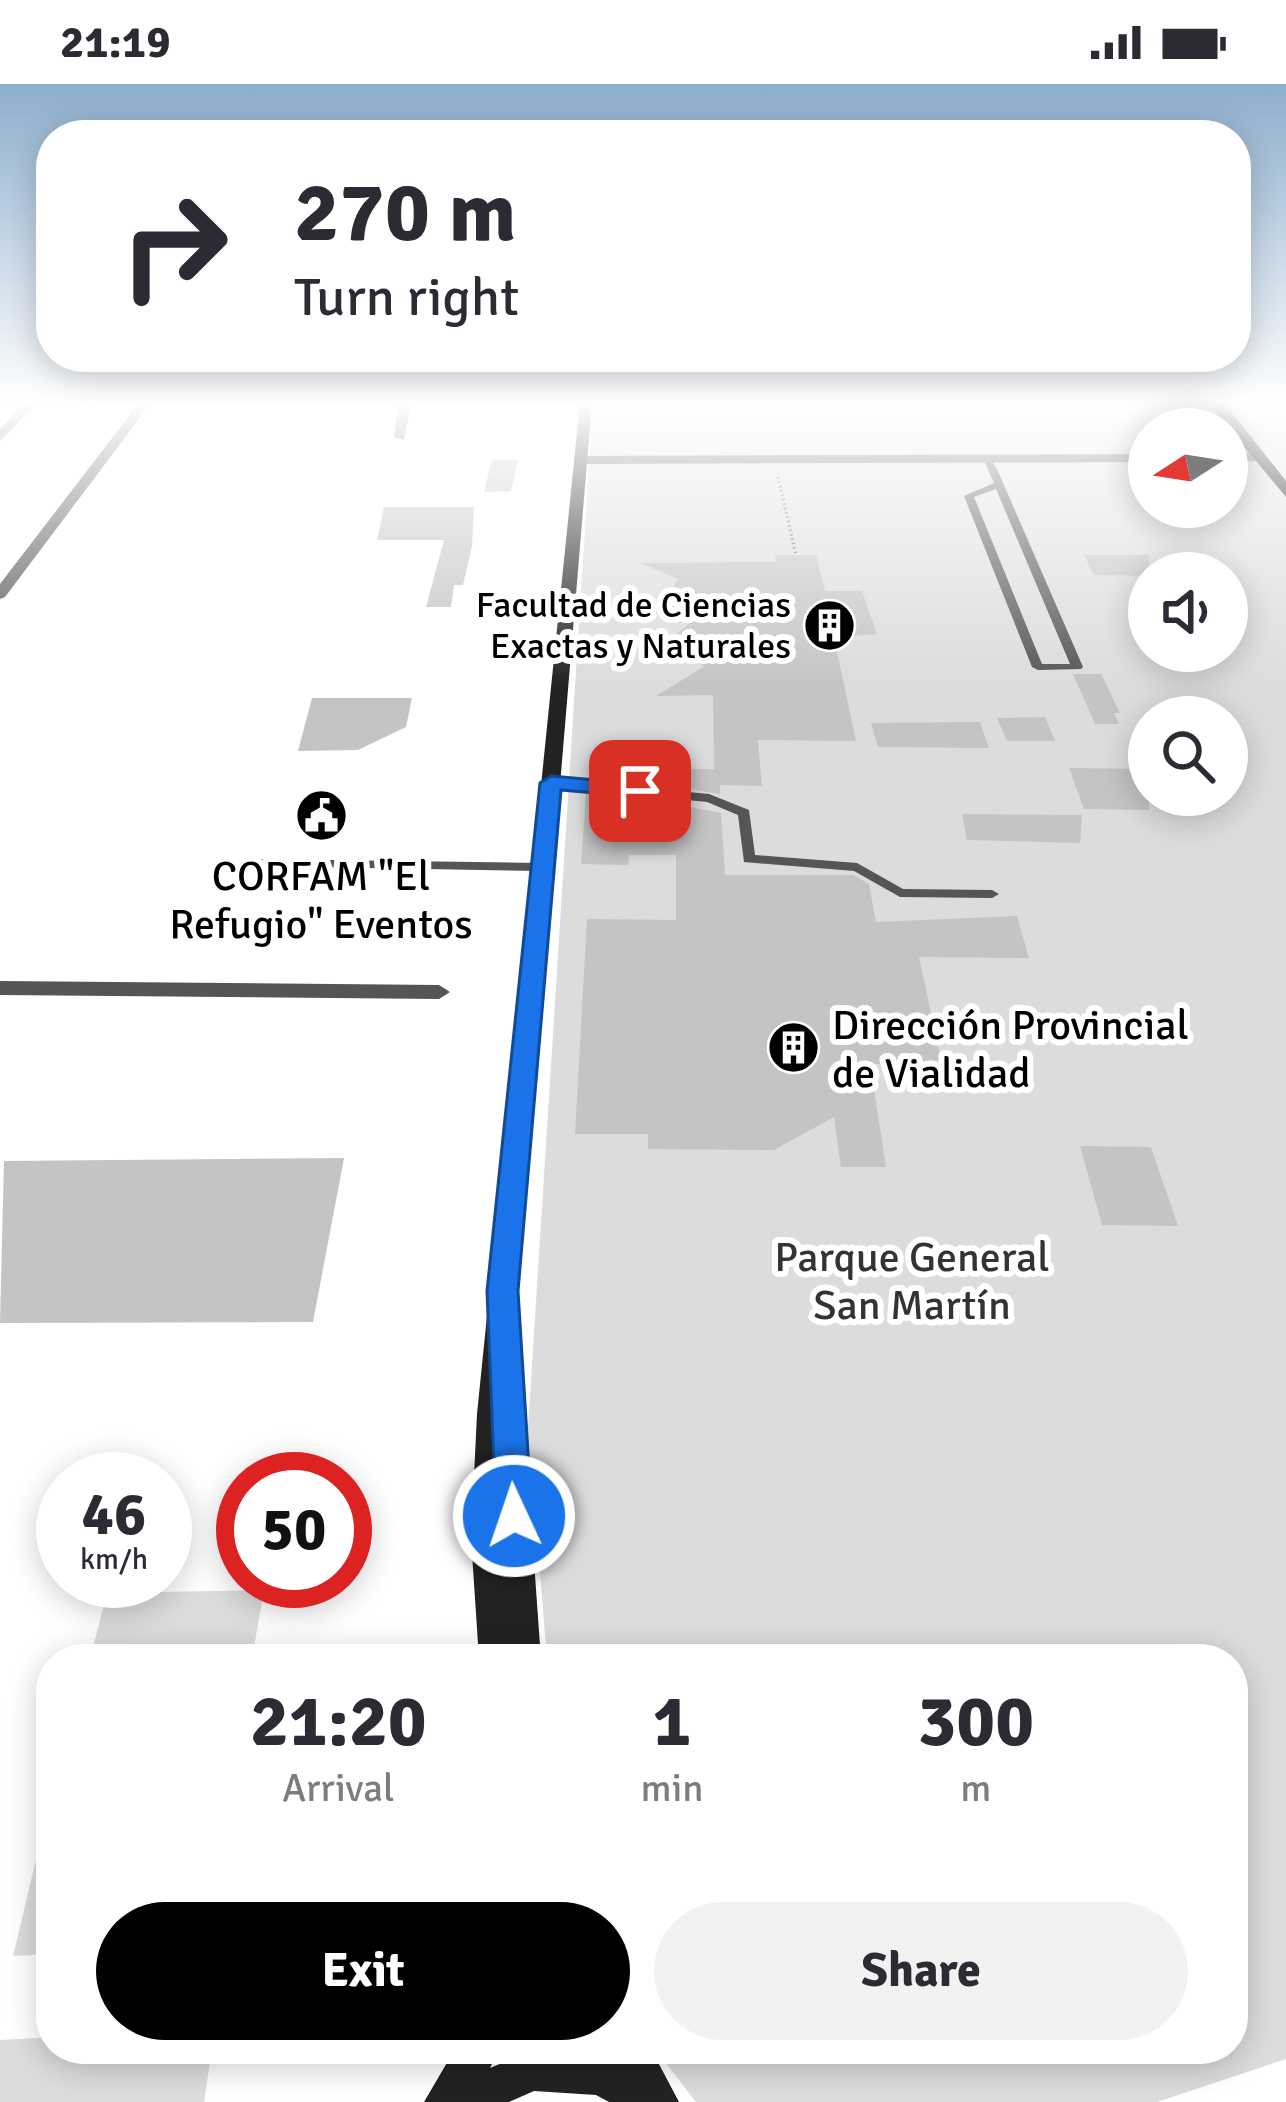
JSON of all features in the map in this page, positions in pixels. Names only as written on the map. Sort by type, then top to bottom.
[{"type":"main road","points":[[495,1644],[487,1538],[503,1291],[578,497]]},
{"type":"main road","points":[[503,1291],[523,1644]]},
{"type":"main road","points":[[445,2102],[469,2064]]},
{"type":"main road","points":[[636,2064],[654,2102]]},
{"type":"main road","points":[[463,2102],[533,2070],[600,2075],[654,2102]]},
{"type":"street","points":[[0,594],[74,497]]},
{"type":"street","points":[[0,988],[439,992]]},
{"type":"lane","points":[[969,497],[1038,667],[1077,667],[1003,497]]},
{"type":"lane","points":[[551,783],[710,798],[744,813],[748,859],[856,867],[900,893],[992,894]]},
{"type":"lane","points":[[256,862],[543,867]]},
{"type":"path","points":[[783,497],[796,555]]},
{"type":"green space","name":"Parque General San Martín","points":[[587,497],[1128,497],[1128,528],[1248,528],[1248,497],[1286,497],[1286,2059],[1157,2102],[696,2102],[667,2064],[1248,2064],[1248,1644],[546,1644],[528,1428]]},
{"type":"green space","points":[[192,1591],[216,1591],[216,1608],[261,1608],[255,1644],[94,1644],[103,1608],[192,1608]]},
{"type":"green space","points":[[36,1860],[36,1955],[13,1956]]},
{"type":"green space","points":[[36,2038],[36,2064],[210,2064],[204,2102],[0,2102],[0,2040]]},
{"type":"building","points":[[384,507],[474,507],[472,546],[463,585],[454,585],[451,607],[426,607],[444,540],[377,540]]},
{"type":"building","points":[[775,555],[816,555],[825,591],[862,591],[877,634],[834,638],[856,741],[758,740],[762,786],[720,785],[720,794],[671,786],[671,769],[714,769],[713,695],[656,696],[705,666],[661,646],[695,619],[661,606],[678,579],[640,563],[776,562]]},
{"type":"building","points":[[1084,555],[1128,555],[1128,576],[1094,575]]},
{"type":"building","points":[[1073,674],[1101,674],[1120,713],[1114,713],[1119,724],[1095,724]]},
{"type":"building","points":[[312,698],[412,698],[406,727],[358,750],[298,751]]},
{"type":"building","points":[[1045,717],[1055,741],[1007,741],[997,718]]},
{"type":"building","points":[[980,722],[989,748],[878,747],[871,723]]},
{"type":"building","points":[[1069,768],[1128,769],[1128,810],[1084,809]]},
{"type":"building","name":"Dirección Provincial de Vialidad","points":[[586,794],[625,798],[623,835],[672,835],[671,803],[721,813],[725,875],[853,875],[869,884],[876,922],[1017,916],[1029,958],[919,957],[942,1064],[870,1064],[886,1167],[841,1167],[834,1117],[774,1150],[648,1149],[648,1134],[575,1134],[587,919],[676,920],[676,855],[629,855],[628,865],[581,864]]},
{"type":"building","points":[[962,814],[1082,815],[1080,843],[967,840]]},
{"type":"building","points":[[1080,1146],[1151,1147],[1178,1226],[1102,1225]]},
{"type":"building","points":[[344,1158],[313,1322],[0,1323],[4,1161]]},
{"type":"place","name":"Facultad de Ciencias Exactas y Naturales","points":[[830,625]]},
{"type":"place","name":"CORFAM \"El Refugio\" Eventos","points":[[321,816]]},
{"type":"place","name":"Dirección Provincial de Vialidad","points":[[793,1048]]},
{"type":"route","points":[[514,1516],[503,1291],[551,783],[640,791]]}]
